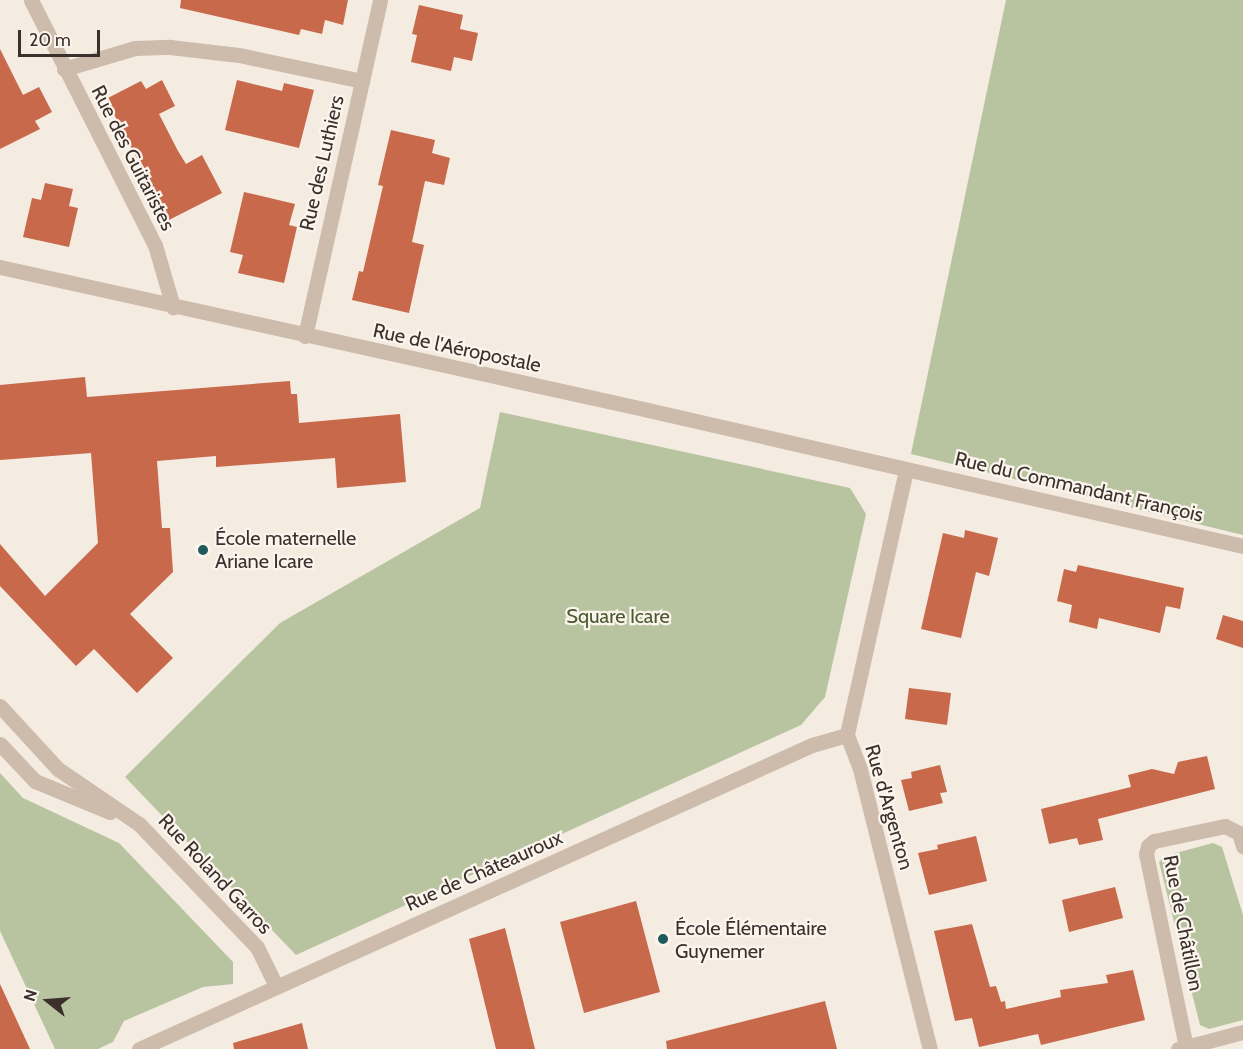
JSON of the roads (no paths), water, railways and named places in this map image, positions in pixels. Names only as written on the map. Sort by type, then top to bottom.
[{"type":"street","name":"Rue des Guitaristes","points":[[31,0],[155,245],[173,307]]},
{"type":"street","name":"Rue des Luthiers","points":[[305,336],[380,0]]},
{"type":"street","points":[[64,69],[135,48],[170,47],[239,55],[362,81]]},
{"type":"street","name":"Rue de l'Aéropostale","points":[[0,267],[648,410],[906,470]]},
{"type":"street","name":"Rue du Commandant François","points":[[906,470],[1243,546]]},
{"type":"street","name":"Rue d'Argenton","points":[[906,470],[847,735],[860,769],[930,1049]]},
{"type":"street","name":"Rue Roland Garros","points":[[0,706],[58,769],[139,824],[257,947],[276,986]]},
{"type":"street","name":"Rue de Châteauroux","points":[[139,1049],[812,745],[847,735]]},
{"type":"street","name":"Rue Roland Garros","points":[[0,744],[35,781],[139,824]]},
{"type":"street","name":"Rue de Châtillon","points":[[1243,846],[1239,833],[1225,826],[1154,841],[1148,846],[1146,854],[1182,1048],[1243,1032]]},
{"type":"place","name":"École maternelle Ariane Icare","points":[[203,550]]},
{"type":"place","name":"École Élémentaire Guynemer","points":[[663,939]]},
{"type":"park label","name":"Square Icare","points":[[618,616]]}]
